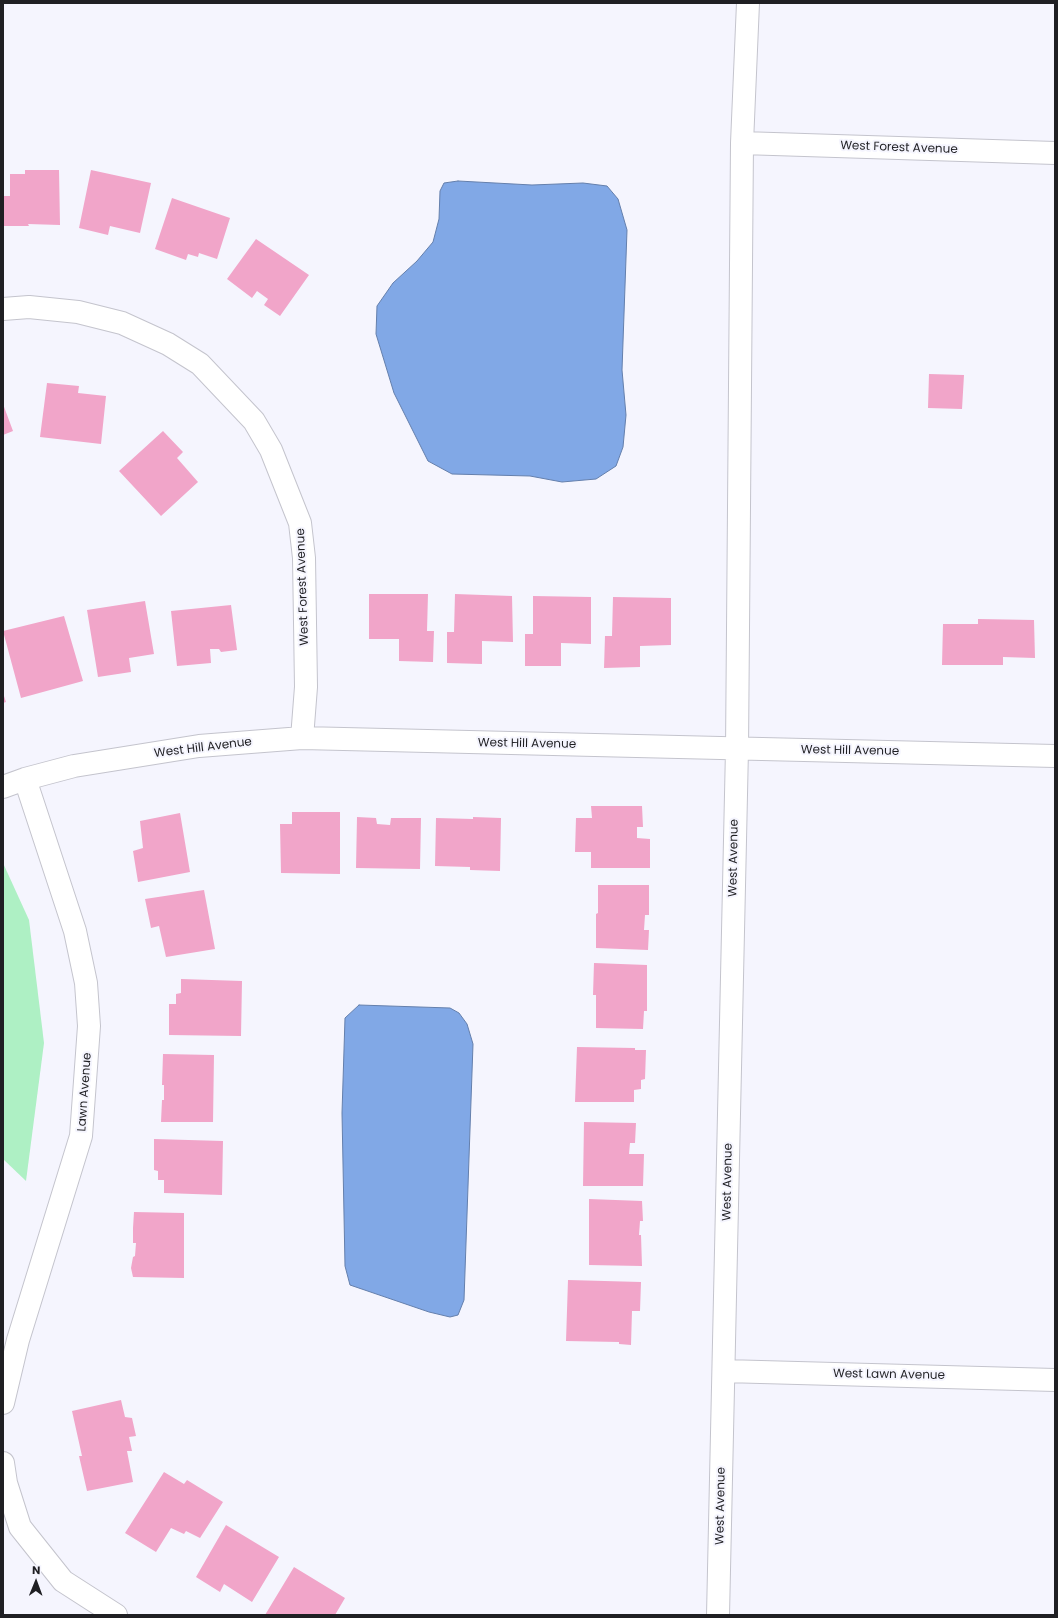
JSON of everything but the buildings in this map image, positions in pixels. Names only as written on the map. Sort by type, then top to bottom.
[{"type":"street","name":"West Avenue","points":[[718,1615],[737,749],[742,143],[748,3]]},
{"type":"street","name":"West Forest Avenue","points":[[742,143],[1055,153]]},
{"type":"street","name":"West Forest Avenue","points":[[3,309],[29,308],[78,312],[122,323],[168,344],[200,364],[254,421],[271,450],[300,523],[304,558],[306,687],[302,738]]},
{"type":"street","name":"West Hill Avenue","points":[[3,787],[25,779],[74,766],[199,746],[302,738],[1055,756]]},
{"type":"street","name":"Lawn Avenue","points":[[3,1403],[18,1340],[82,1136],[90,1026],[86,984],[75,931],[25,779]]},
{"type":"street","name":"West Lawn Avenue","points":[[724,1371],[1055,1380]]},
{"type":"street","points":[[3,1463],[6,1483],[20,1527],[63,1581],[116,1615]]},
{"type":"green space","points":[[3,863],[29,920],[44,1043],[26,1181],[3,1159]]},
{"type":"water","points":[[458,181],[532,185],[583,183],[607,186],[618,199],[627,230],[622,370],[626,415],[623,447],[616,466],[596,479],[562,482],[530,476],[452,474],[428,461],[394,393],[376,334],[377,306],[393,283],[417,261],[433,242],[439,219],[440,191],[444,183]]},
{"type":"water","points":[[359,1005],[450,1008],[459,1013],[467,1024],[473,1044],[464,1300],[458,1315],[450,1317],[429,1312],[350,1285],[345,1266],[342,1113],[345,1018]]}]
